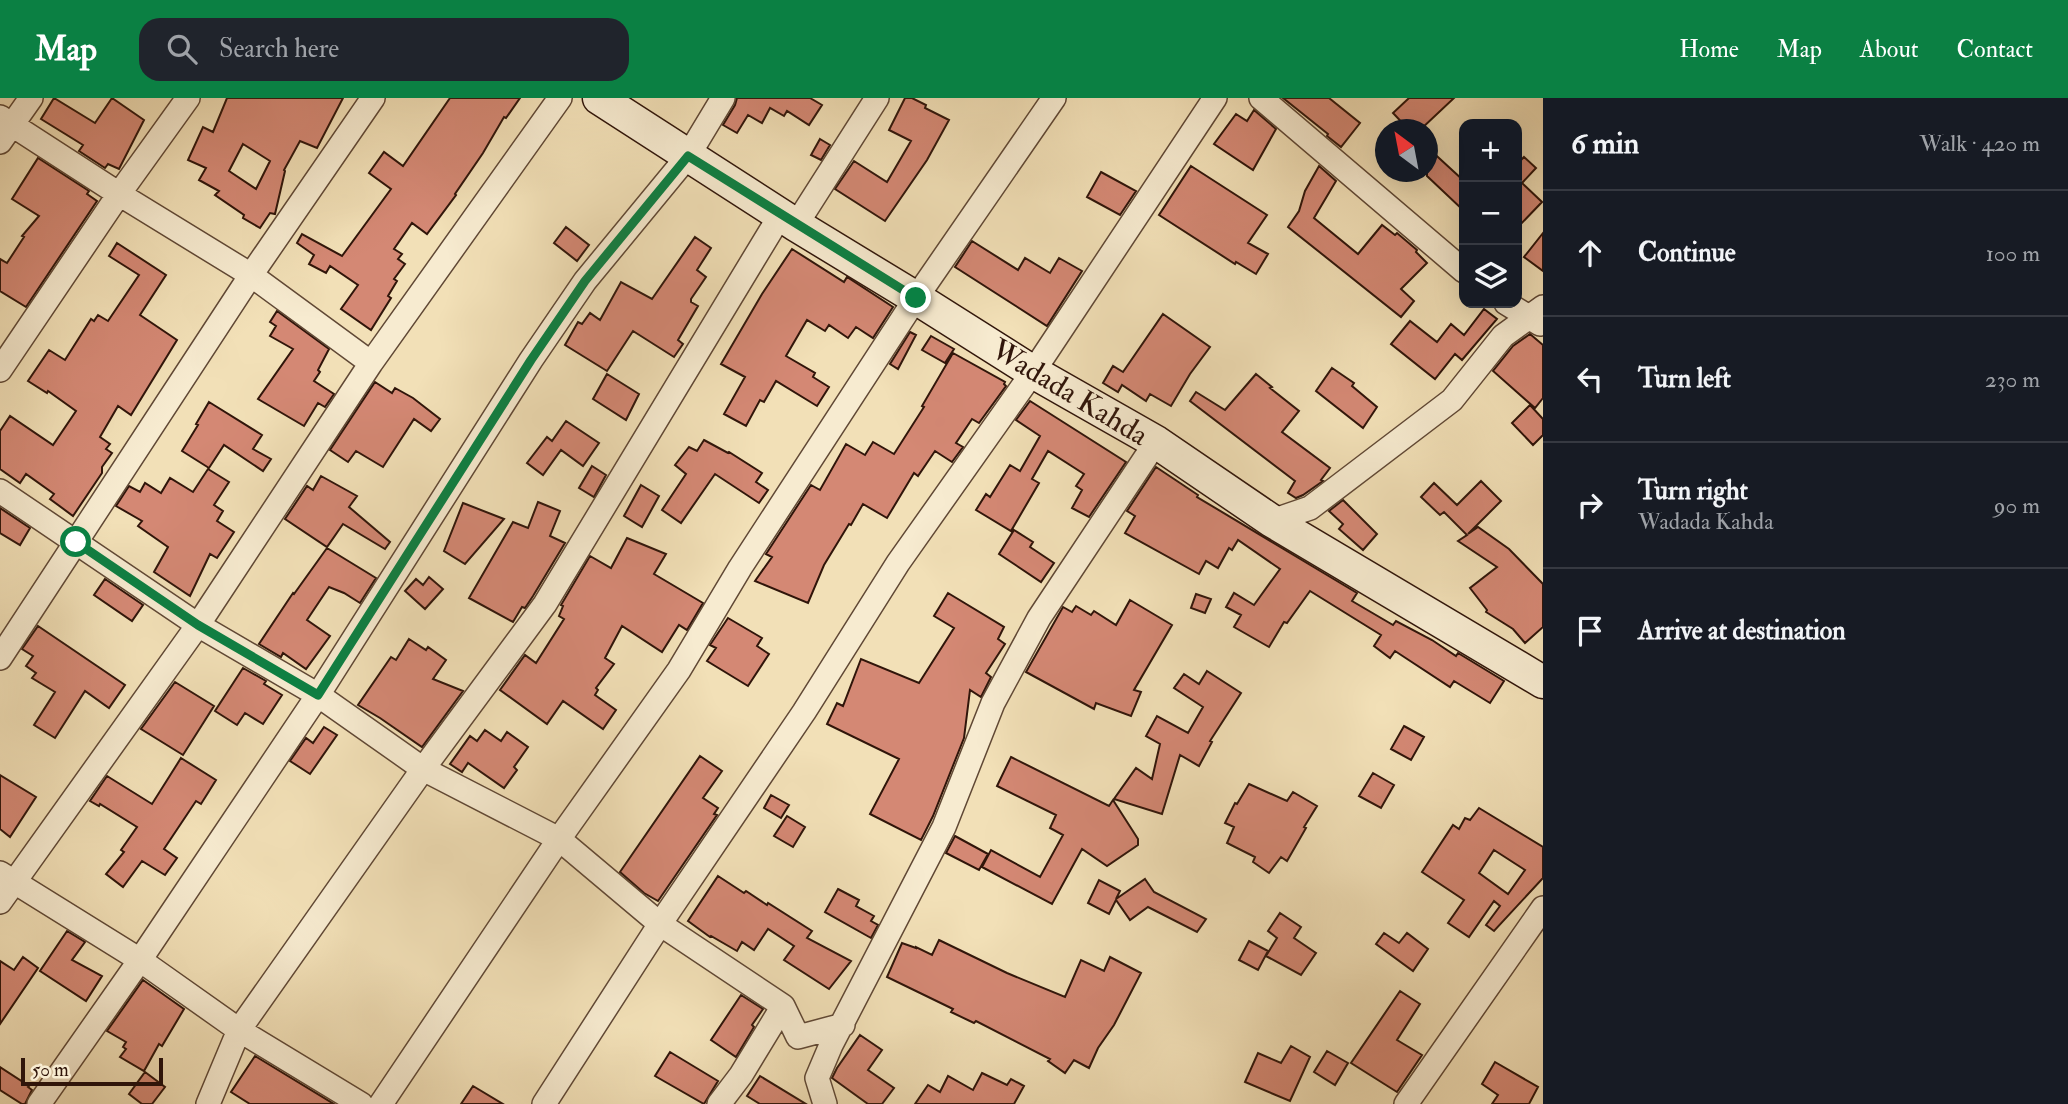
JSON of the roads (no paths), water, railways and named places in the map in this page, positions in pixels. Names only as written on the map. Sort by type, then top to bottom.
[{"type":"main road","name":"Wadada Kahda","points":[[599,98],[1033,372],[1156,442],[1272,521],[1543,681]]},
{"type":"street","points":[[31,98],[4,128],[251,275],[371,363]]},
{"type":"street","points":[[0,370],[119,194],[188,98]]},
{"type":"street","points":[[0,658],[251,275],[373,98]]},
{"type":"street","points":[[0,902],[7,877],[198,625],[371,363],[559,98]]},
{"type":"street","points":[[39,1104],[140,960],[318,695],[531,360],[585,281],[688,156],[723,98]]},
{"type":"street","points":[[208,1104],[239,1030],[423,769],[545,604],[788,219],[877,98]]},
{"type":"street","points":[[381,1104],[559,839],[679,670],[740,568],[916,298],[1054,98]]},
{"type":"street","points":[[544,1104],[660,924],[804,712],[898,563],[1033,372],[1215,98]]},
{"type":"street","points":[[1261,98],[1459,267]]},
{"type":"street","points":[[1517,308],[1538,317]]},
{"type":"street","points":[[1272,521],[1310,508],[1452,400],[1503,337],[1538,317]]},
{"type":"street","points":[[825,1104],[817,1078],[831,1045],[944,827],[993,703],[1039,618],[1156,442]]},
{"type":"street","points":[[0,491],[198,625],[318,695],[423,769],[559,839],[660,924],[783,1006],[798,1037],[842,1025]]},
{"type":"street","points":[[7,877],[140,960],[239,1030],[361,1104]]},
{"type":"street","points":[[1406,1104],[1543,908]]},
{"type":"street","points":[[719,1104],[741,1075],[783,1006]]}]
